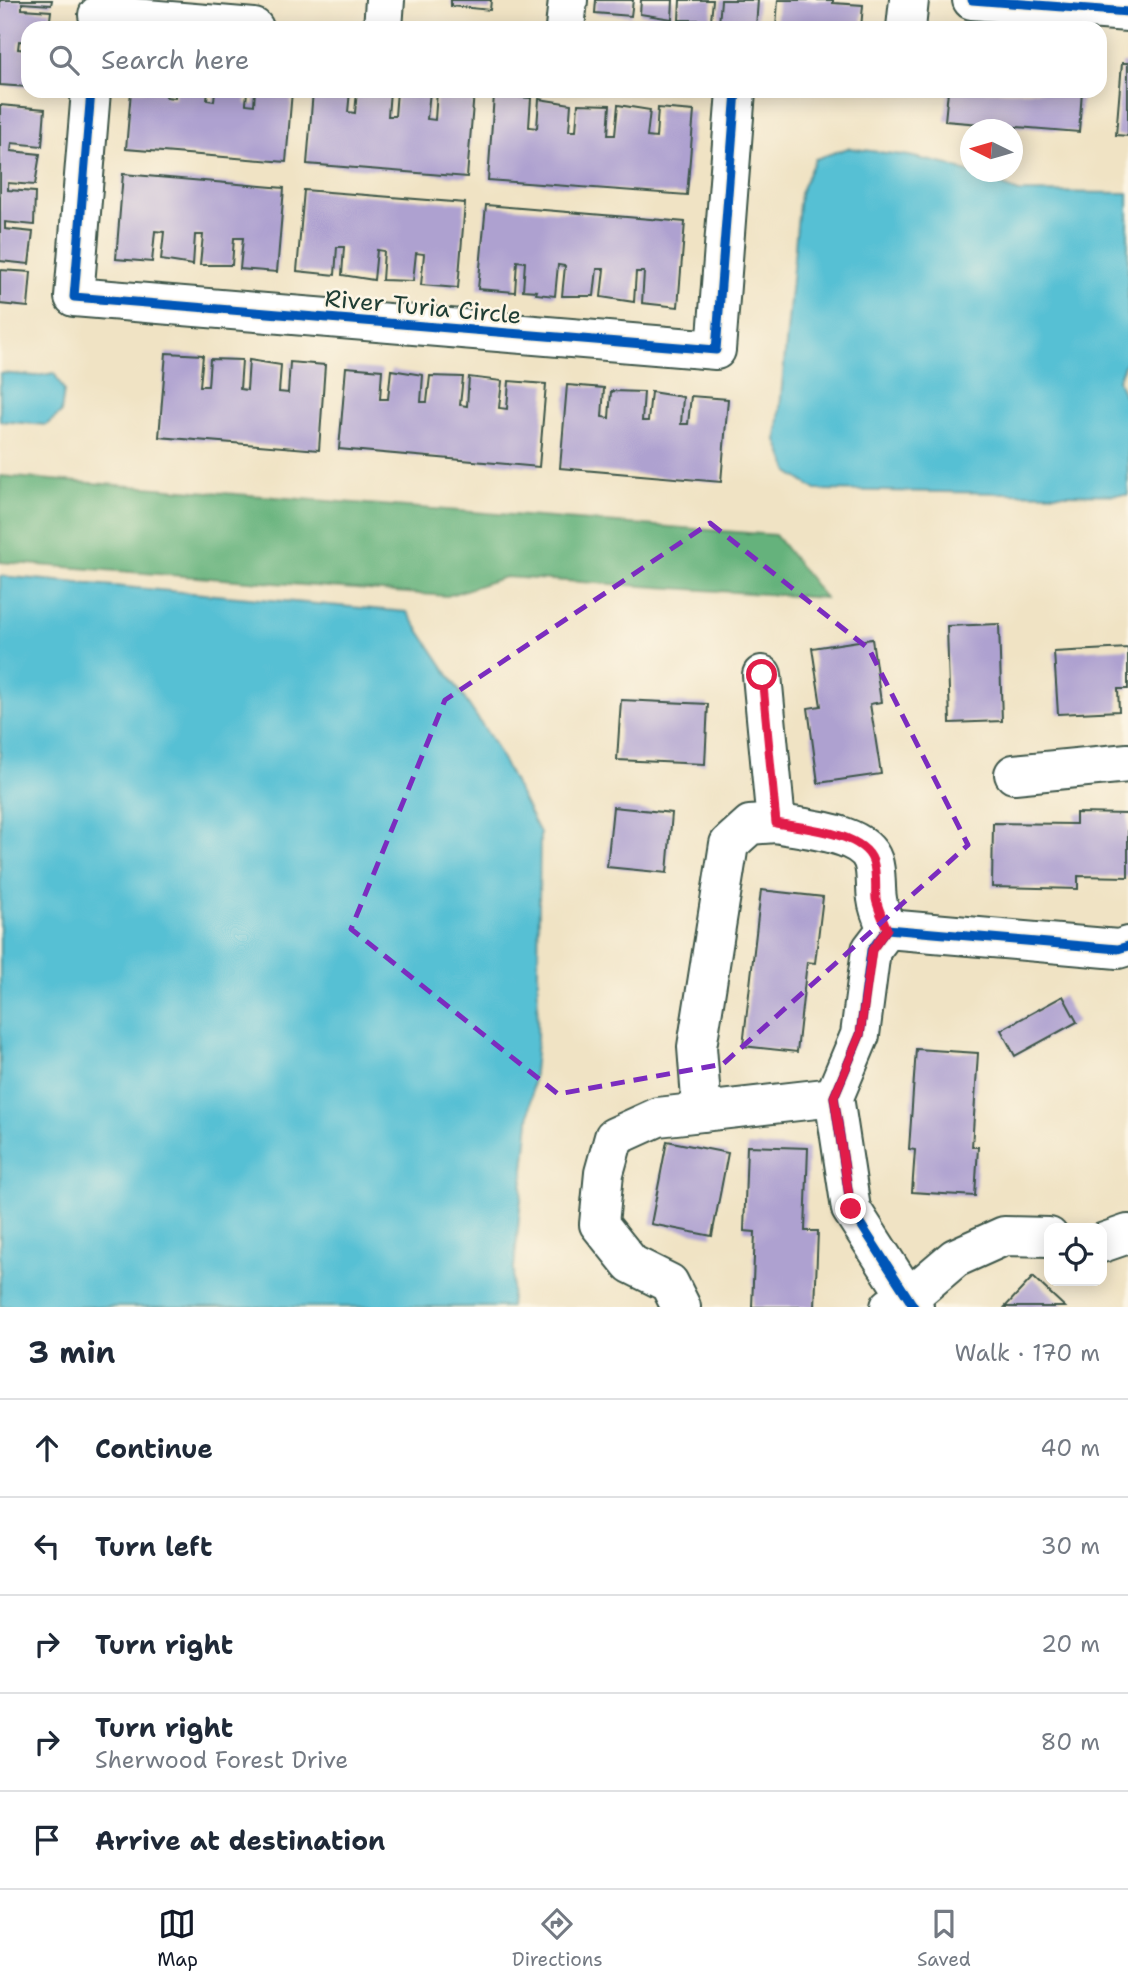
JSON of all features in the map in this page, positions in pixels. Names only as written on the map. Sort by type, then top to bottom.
[{"type":"street","points":[[384,21],[385,0]]},
{"type":"street","points":[[566,21],[568,0]]},
{"type":"street","points":[[907,21],[909,0]]},
{"type":"street","points":[[972,0],[1085,4],[1128,12]]},
{"type":"street","points":[[98,14],[176,21]]},
{"type":"street","name":"River Turia Circle","points":[[91,98],[74,297],[716,350],[735,98]]},
{"type":"street","points":[[762,675],[776,823]]},
{"type":"street","points":[[1014,774],[1128,763]]},
{"type":"street","points":[[702,1112],[696,1047],[729,844],[750,825],[776,823],[843,836],[861,844],[874,862],[877,901],[887,929]]},
{"type":"street","points":[[887,929],[1123,947]]},
{"type":"street","points":[[887,929],[872,950],[860,1035],[834,1097],[851,1209],[904,1304],[955,1258],[1004,1236],[1044,1237]]},
{"type":"street","points":[[681,1307],[669,1283],[631,1264],[599,1224],[603,1186],[614,1137],[657,1117],[834,1097]]},
{"type":"street","points":[[1107,1240],[1128,1234]]},
{"type":"highlighted area","points":[[710,523],[869,649],[968,845],[723,1064],[558,1094],[351,929],[445,700]]},
{"type":"green space","points":[[0,476],[775,535],[825,598],[505,577],[447,596],[0,562]]},
{"type":"water","points":[[848,148],[909,156],[949,165],[960,169],[960,182],[993,182],[1019,192],[1128,193],[1128,357],[1118,380],[1128,405],[1128,495],[816,490],[789,472],[777,440],[800,193],[815,159]]},
{"type":"water","points":[[0,373],[36,376],[54,373],[64,390],[61,413],[46,425],[0,421]]},
{"type":"water","points":[[0,576],[407,612],[492,740],[540,833],[537,1042],[510,1307],[0,1307]]},
{"type":"building","points":[[0,0],[52,0],[51,5],[22,3],[22,9],[51,11],[50,21],[21,21],[21,41],[18,49],[21,49],[21,86],[0,85]]},
{"type":"building","points":[[451,0],[491,0],[490,10],[451,6]]},
{"type":"building","points":[[596,0],[633,0],[631,16],[595,13]]},
{"type":"building","points":[[641,0],[673,0],[672,19],[640,14]]},
{"type":"building","points":[[680,0],[713,0],[711,20],[679,20]]},
{"type":"building","points":[[721,0],[758,0],[756,21],[719,21]]},
{"type":"building","points":[[778,0],[833,0],[833,3],[863,5],[862,21],[776,21]]},
{"type":"building","points":[[1122,63],[1128,63],[1128,136],[1116,135]]},
{"type":"building","points":[[130,98],[207,98],[214,101],[214,98],[246,98],[246,104],[254,105],[254,98],[291,98],[286,162],[126,149]]},
{"type":"building","points":[[312,98],[349,98],[348,112],[355,113],[356,98],[389,98],[388,116],[395,116],[396,98],[429,98],[427,119],[435,120],[437,98],[474,98],[467,177],[307,164]]},
{"type":"building","points":[[494,98],[531,98],[529,127],[537,128],[539,99],[571,104],[569,131],[576,131],[578,104],[610,105],[608,135],[615,135],[618,105],[650,110],[647,137],[656,138],[658,108],[694,111],[687,195],[488,180]]},
{"type":"building","points":[[947,98],[1081,98],[1079,132],[1023,127],[1023,119],[960,119],[960,122],[945,121]]},
{"type":"building","points":[[0,105],[45,109],[42,146],[12,143],[11,151],[40,154],[35,185],[8,183],[8,190],[35,192],[34,225],[5,222],[5,229],[33,232],[29,264],[0,261]]},
{"type":"building","points":[[123,174],[284,188],[277,272],[240,269],[243,238],[234,238],[232,265],[200,265],[203,235],[195,235],[193,265],[161,260],[164,232],[155,231],[152,262],[116,259]]},
{"type":"building","points":[[304,190],[465,203],[458,288],[421,285],[424,254],[416,253],[413,281],[382,280],[384,251],[377,250],[374,280],[342,275],[344,247],[337,247],[335,275],[297,271]]},
{"type":"building","points":[[486,205],[685,222],[678,307],[642,303],[644,272],[636,272],[634,302],[601,297],[604,269],[597,269],[594,296],[562,296],[565,266],[558,265],[555,296],[523,290],[525,262],[517,261],[515,292],[478,289]]},
{"type":"building","points":[[0,270],[31,272],[28,307],[0,304]]},
{"type":"building","points":[[166,353],[203,355],[200,386],[208,386],[210,359],[242,360],[240,389],[247,390],[249,360],[281,365],[279,392],[288,393],[290,362],[325,365],[319,450],[159,437]]},
{"type":"building","points":[[346,367],[382,370],[380,399],[388,399],[391,370],[423,375],[421,402],[427,402],[430,376],[463,377],[460,405],[467,406],[469,377],[502,381],[499,408],[507,409],[509,381],[546,384],[539,467],[339,449]]},
{"type":"building","points":[[567,385],[604,388],[602,417],[609,418],[611,391],[644,392],[642,421],[648,421],[651,392],[683,397],[681,424],[688,424],[691,396],[728,399],[721,482],[560,468]]},
{"type":"building","points":[[999,624],[1002,721],[950,723],[947,626]]},
{"type":"building","points":[[872,639],[881,702],[870,704],[881,774],[818,783],[808,708],[821,706],[812,648]]},
{"type":"building","points":[[1128,648],[1128,689],[1118,689],[1119,711],[1058,714],[1054,652]]},
{"type":"building","points":[[621,700],[708,704],[705,764],[617,760]]},
{"type":"building","points":[[613,807],[672,813],[667,873],[607,867]]},
{"type":"building","points":[[1076,813],[1128,814],[1128,877],[1078,876],[1078,889],[992,887],[993,823],[1076,824]]},
{"type":"building","points":[[761,890],[823,897],[815,963],[807,962],[797,1052],[743,1046]]},
{"type":"building","points":[[1063,996],[1077,1022],[1015,1056],[1001,1030]]},
{"type":"building","points":[[916,1049],[978,1053],[972,1147],[978,1147],[975,1196],[912,1192],[915,1150],[909,1149]]},
{"type":"building","points":[[667,1141],[728,1153],[712,1236],[651,1224]]},
{"type":"building","points":[[747,1146],[808,1148],[805,1231],[818,1231],[815,1307],[752,1307],[755,1232],[744,1231]]},
{"type":"building","points":[[1033,1277],[1065,1307],[1005,1307]]},
{"type":"cycle path","points":[[972,0],[1128,12]]},
{"type":"cycle path","points":[[90,98],[74,297],[716,350],[735,98]]},
{"type":"cycle path","points":[[914,1307],[851,1209],[834,1097],[860,1035],[871,950],[887,929],[1118,949],[1128,946]]},
{"type":"route","points":[[762,675],[776,823],[843,836],[861,844],[874,862],[877,901],[887,929],[872,950],[860,1035],[834,1097],[851,1209]]}]
